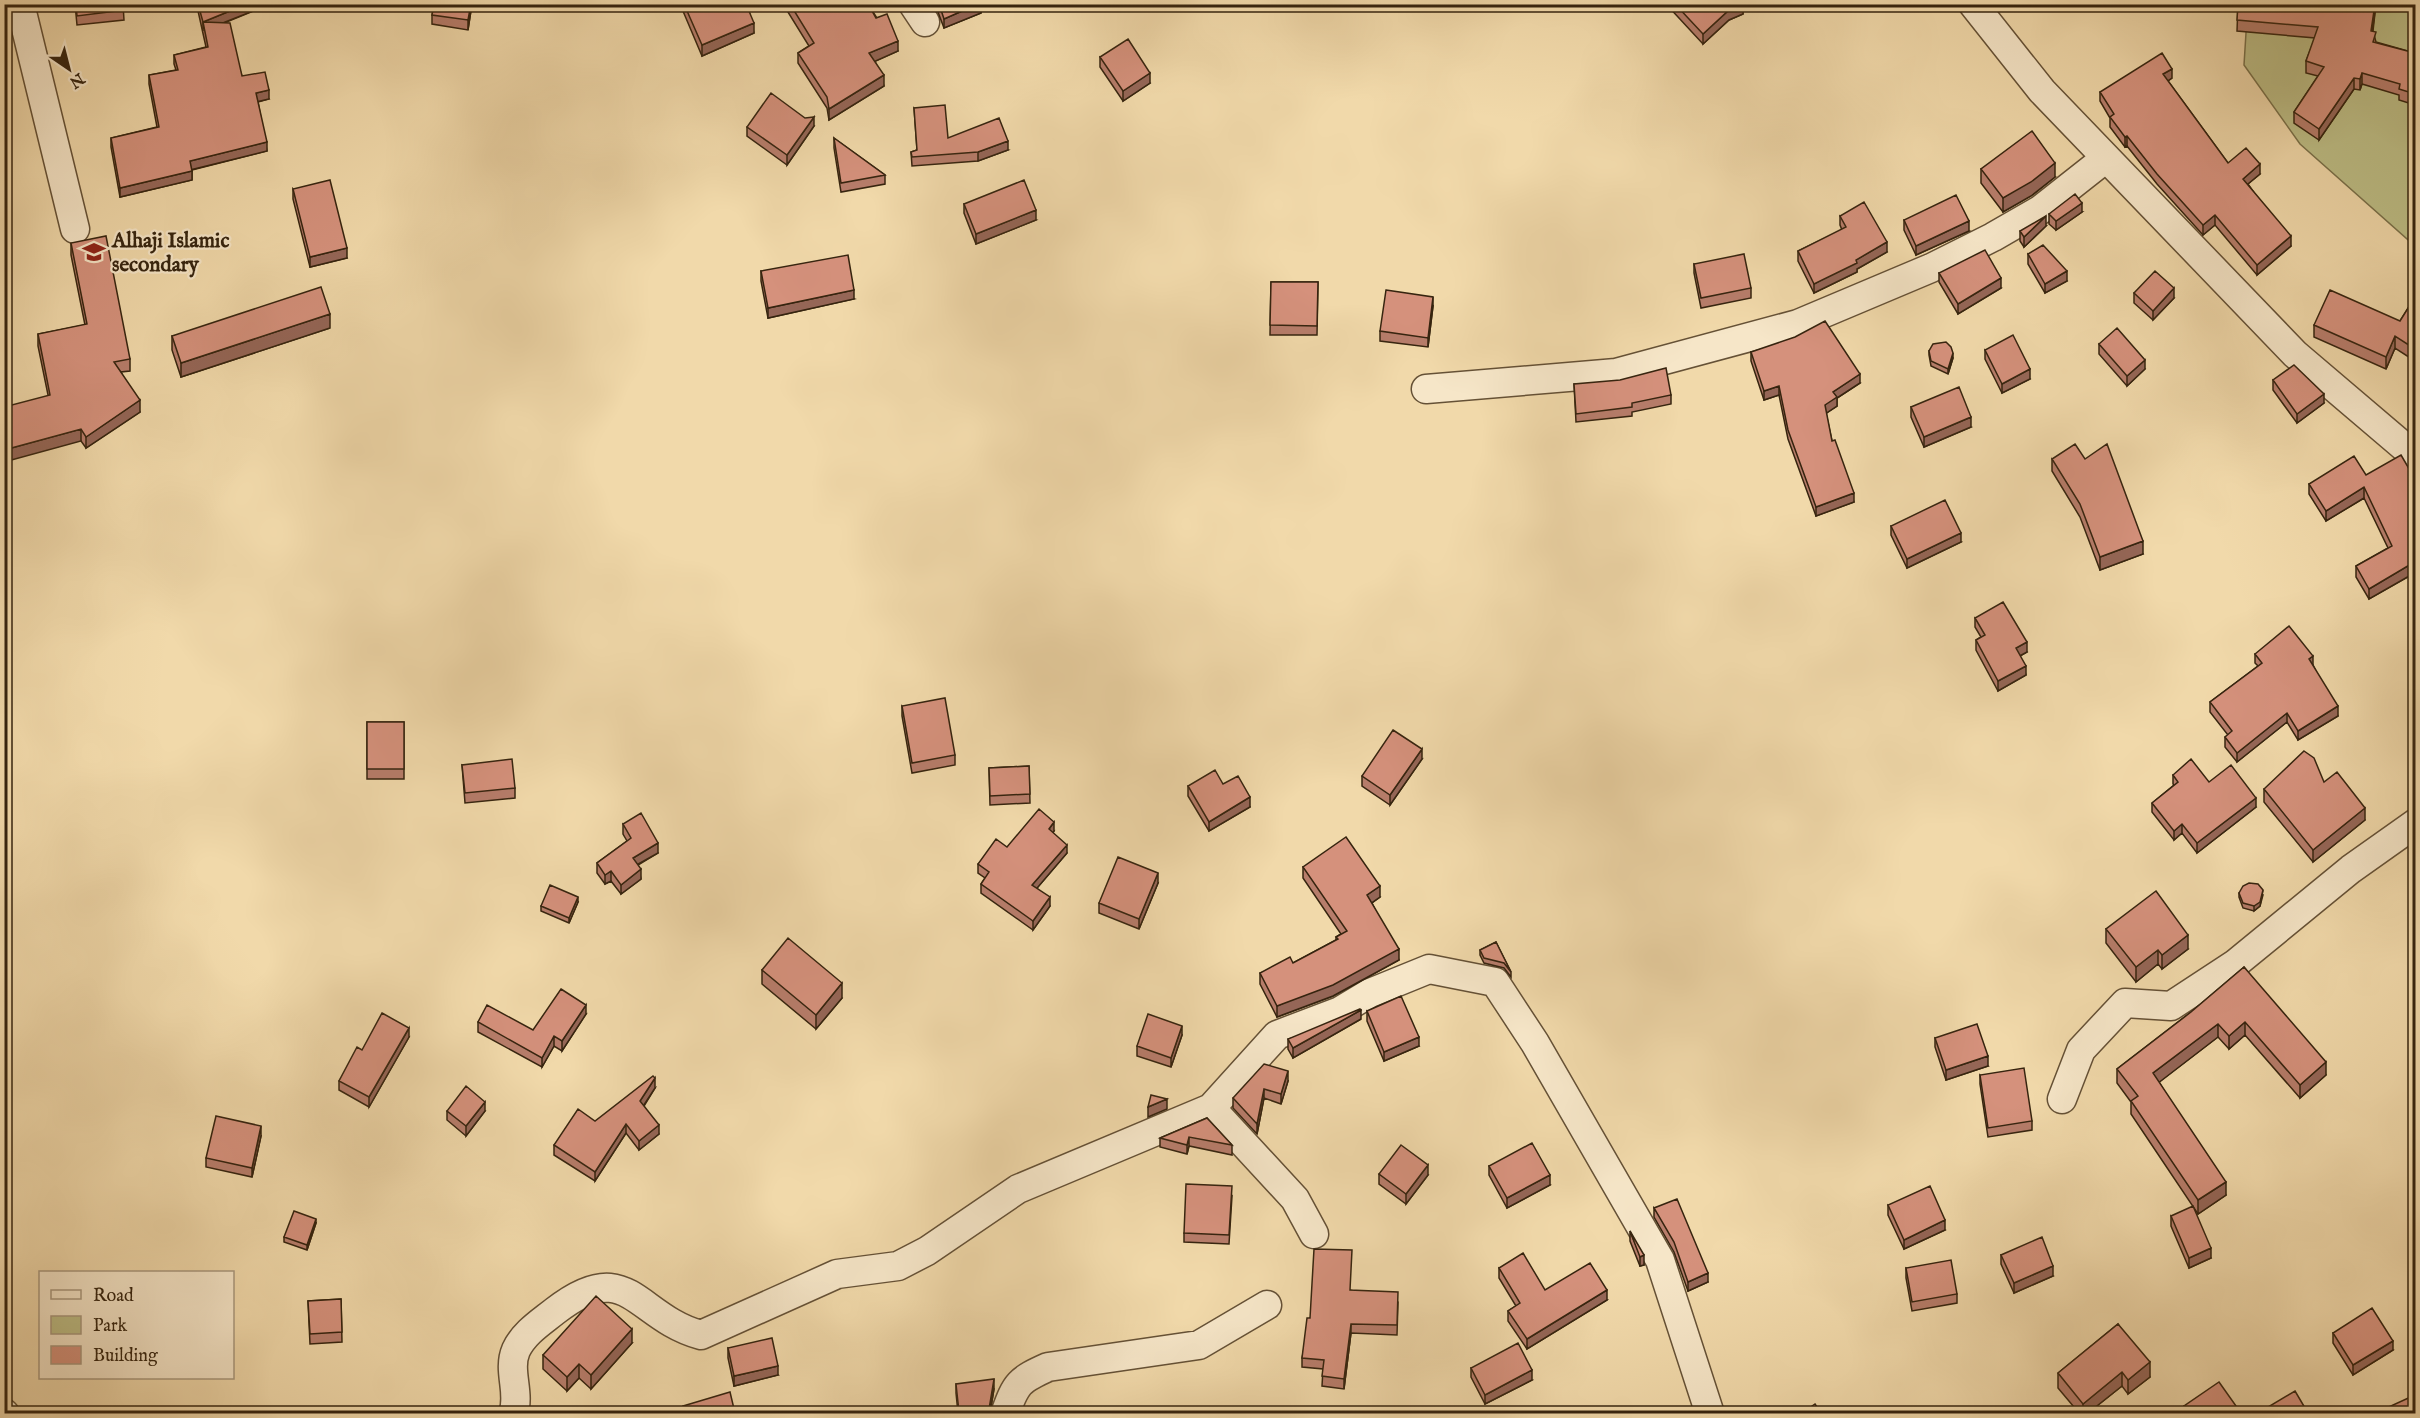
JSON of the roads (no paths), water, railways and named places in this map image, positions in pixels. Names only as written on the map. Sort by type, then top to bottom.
[{"type":"street","points":[[20,4],[75,229]]},
{"type":"street","points":[[1973,4],[2042,91],[2295,354],[2415,457]]},
{"type":"street","points":[[1426,389],[1616,373],[1797,324],[1931,268],[1993,237],[2040,210],[2106,158]]},
{"type":"street","points":[[2062,1099],[2081,1050],[2125,1003],[2170,1006],[2235,964],[2351,869],[2415,823]]},
{"type":"street","points":[[513,1413],[517,1404],[513,1372],[516,1352],[528,1332],[576,1294],[599,1287],[622,1289],[680,1330],[701,1335],[837,1274],[898,1266],[927,1251],[1018,1189],[1211,1108],[1277,1035],[1340,1011],[1370,993],[1429,969],[1495,982],[1541,1053],[1660,1260],[1710,1413]]},
{"type":"street","points":[[1211,1108],[1295,1199],[1314,1234]]},
{"type":"street","points":[[1005,1413],[1014,1387],[1030,1375],[1048,1367],[1199,1345],[1267,1305]]},
{"type":"place","name":"Alhaji Islamic secondary","points":[[94,252]]}]
